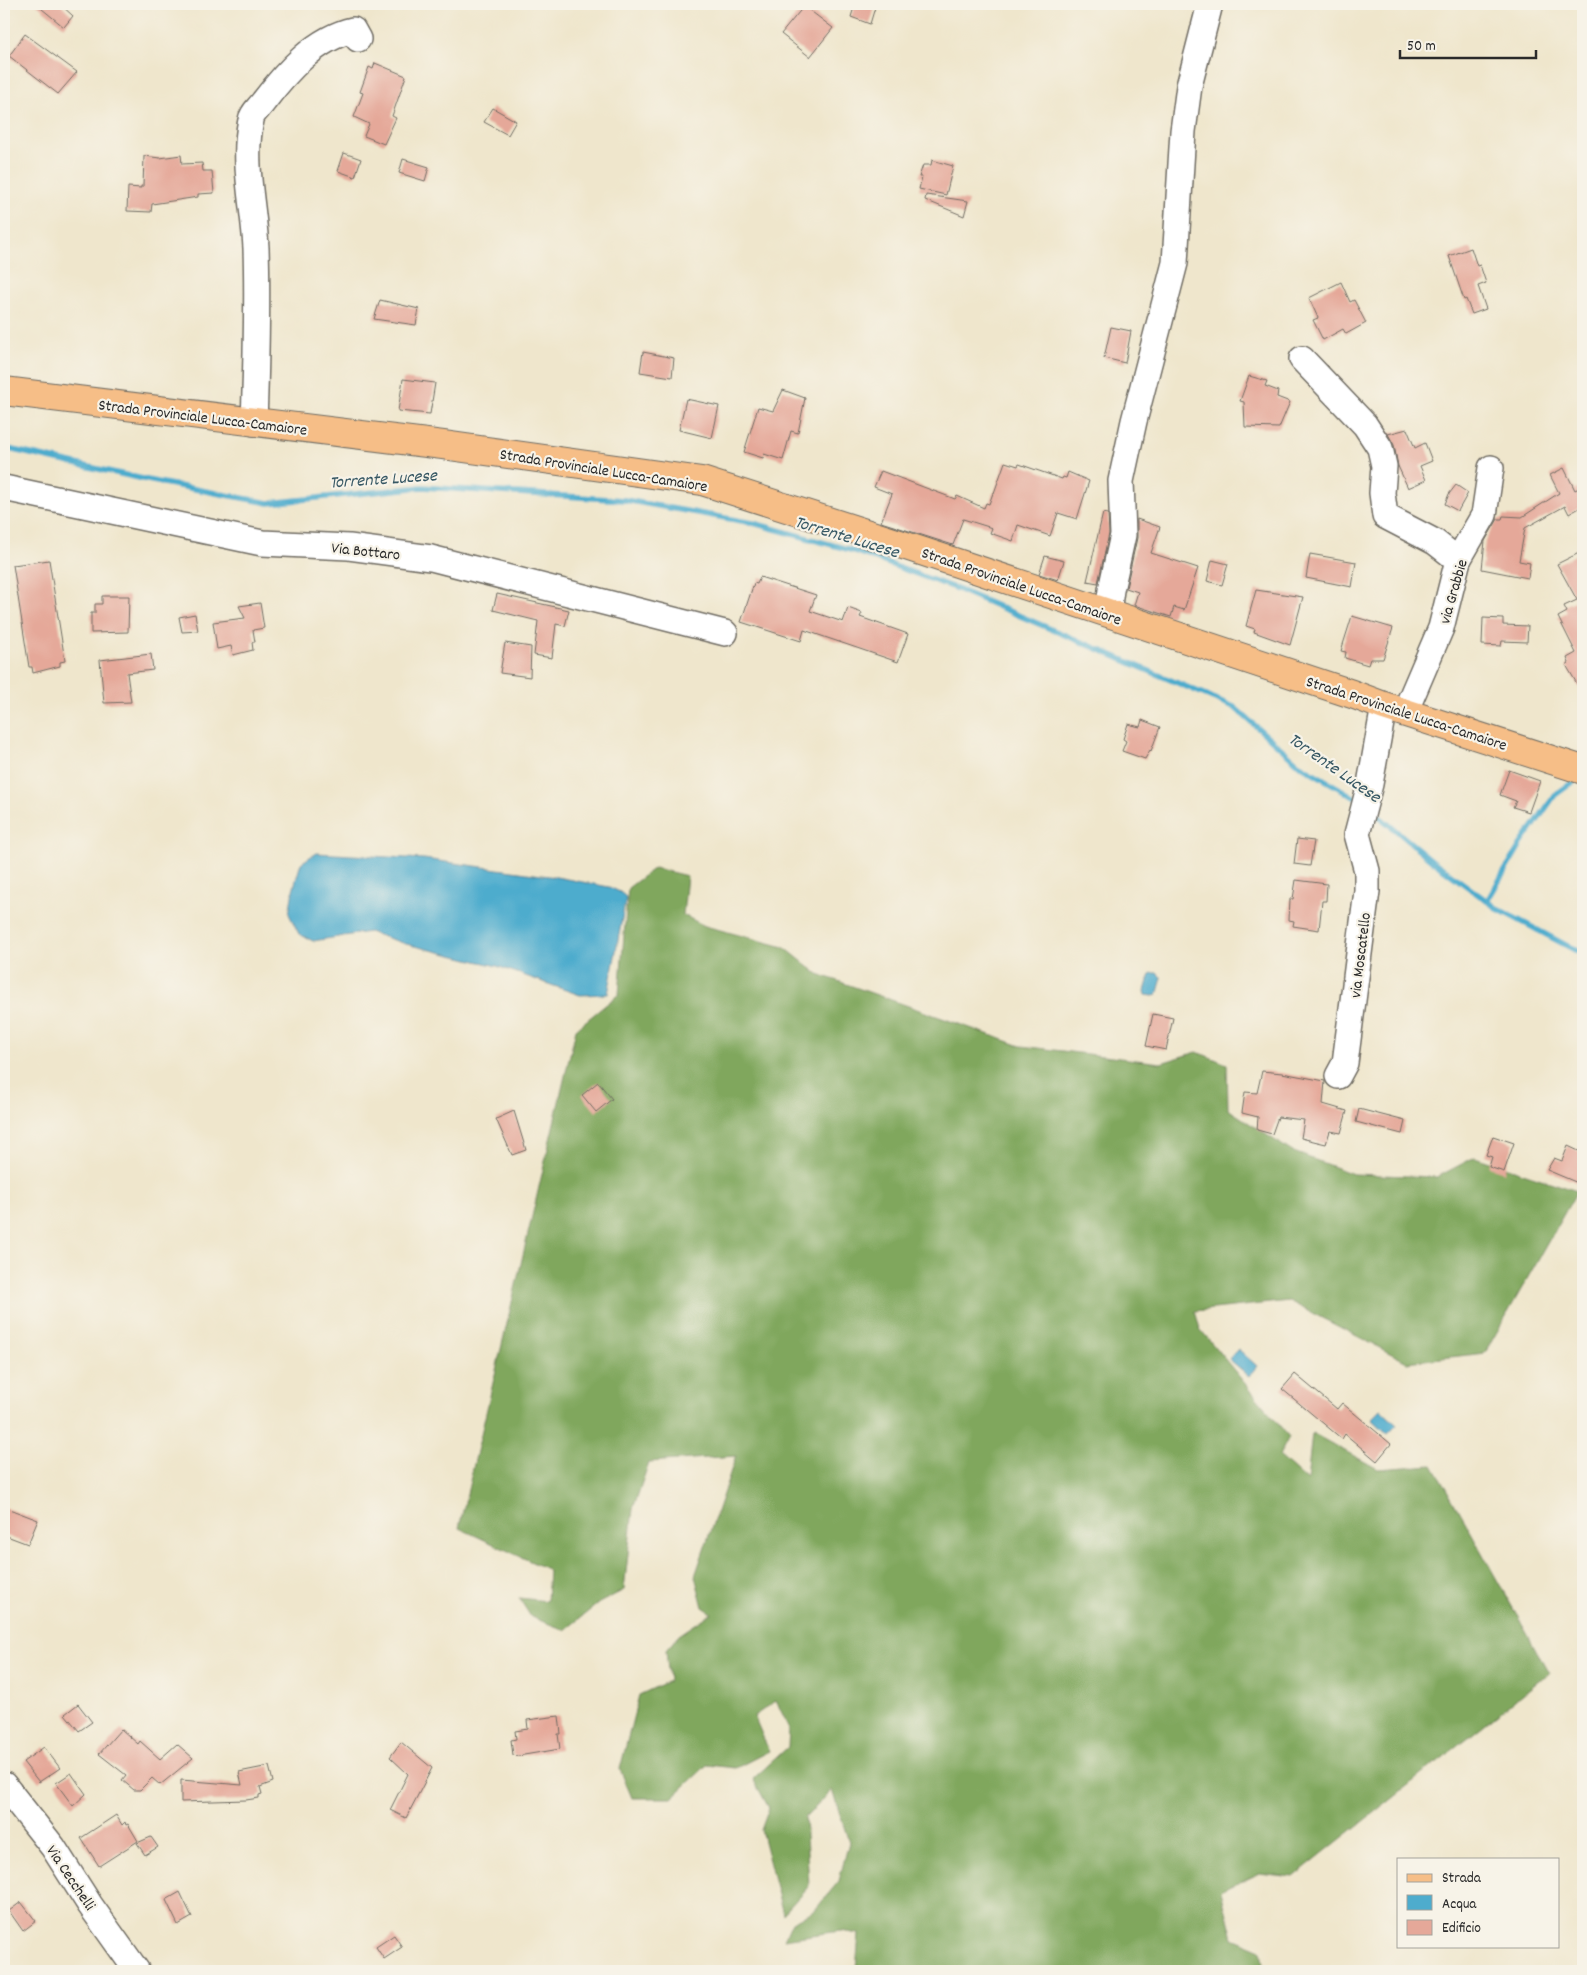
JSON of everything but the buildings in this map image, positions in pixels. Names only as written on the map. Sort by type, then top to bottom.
[{"type":"main road","name":"Strada Provinciale Lucca-Camaiore","points":[[4,391],[443,445],[702,481],[876,536],[1573,767]]},
{"type":"street","points":[[1108,613],[1123,534],[1121,481],[1134,421],[1175,263],[1183,131],[1189,86],[1210,4]]},
{"type":"street","points":[[254,423],[257,348],[256,247],[247,158],[251,118],[280,79],[318,45],[339,33],[354,30],[358,39]]},
{"type":"street","points":[[1302,359],[1365,425],[1380,448],[1384,466],[1382,493],[1385,516],[1435,542],[1458,560]]},
{"type":"street","name":"via Grabbie","points":[[1395,709],[1441,628],[1458,560],[1484,515],[1491,468]]},
{"type":"street","name":"Via Bottaro","points":[[4,488],[262,543],[349,547],[431,558],[725,633]]},
{"type":"street","name":"via Moscatello","points":[[1338,1076],[1345,1063],[1367,891],[1367,872],[1357,834],[1370,784],[1395,709]]},
{"type":"street","name":"Via Cecchelli","points":[[4,1784],[52,1847],[95,1913],[137,1971]]},
{"type":"green space","points":[[654,868],[687,876],[683,915],[705,926],[784,947],[818,974],[1021,1046],[1161,1063],[1197,1052],[1227,1064],[1228,1109],[1291,1151],[1353,1174],[1437,1177],[1475,1157],[1577,1191],[1485,1353],[1407,1362],[1289,1301],[1195,1311],[1200,1329],[1289,1437],[1279,1456],[1307,1481],[1312,1433],[1378,1469],[1433,1465],[1549,1673],[1293,1877],[1259,1873],[1221,1891],[1233,1938],[1261,1950],[1264,1971],[850,1971],[856,1968],[859,1934],[840,1931],[784,1939],[792,1922],[815,1910],[839,1881],[849,1842],[832,1790],[805,1818],[809,1886],[783,1914],[761,1830],[769,1808],[753,1779],[788,1747],[789,1727],[776,1701],[754,1716],[769,1751],[736,1768],[707,1765],[672,1798],[632,1798],[620,1769],[639,1695],[669,1681],[666,1650],[679,1635],[712,1613],[703,1607],[695,1576],[736,1456],[649,1462],[633,1509],[624,1590],[599,1603],[565,1630],[531,1617],[519,1598],[547,1601],[549,1570],[459,1528],[576,1029],[619,994],[628,888]]},
{"type":"water","points":[[316,853],[424,859],[556,877],[609,887],[620,892],[626,897],[608,994],[580,995],[497,966],[406,944],[369,932],[313,941],[299,934],[289,914],[293,890],[301,863]]},
{"type":"water","points":[[1157,973],[1162,978],[1157,995],[1146,995],[1145,991],[1150,974]]},
{"type":"water","points":[[1238,1349],[1257,1366],[1249,1376],[1229,1359]]},
{"type":"water","points":[[1381,1410],[1397,1425],[1388,1434],[1372,1419]]},
{"type":"waterway","name":"Torrente Lucese","points":[[4,448],[152,481],[269,503],[422,487],[625,500],[753,523],[854,551],[957,589],[1234,707],[1300,765],[1359,800]]},
{"type":"waterway","points":[[1487,901],[1521,844],[1555,795],[1580,777]]},
{"type":"waterway","name":"Torrente Lucese","points":[[1370,809],[1434,862],[1498,909],[1575,950],[1583,952]]}]
